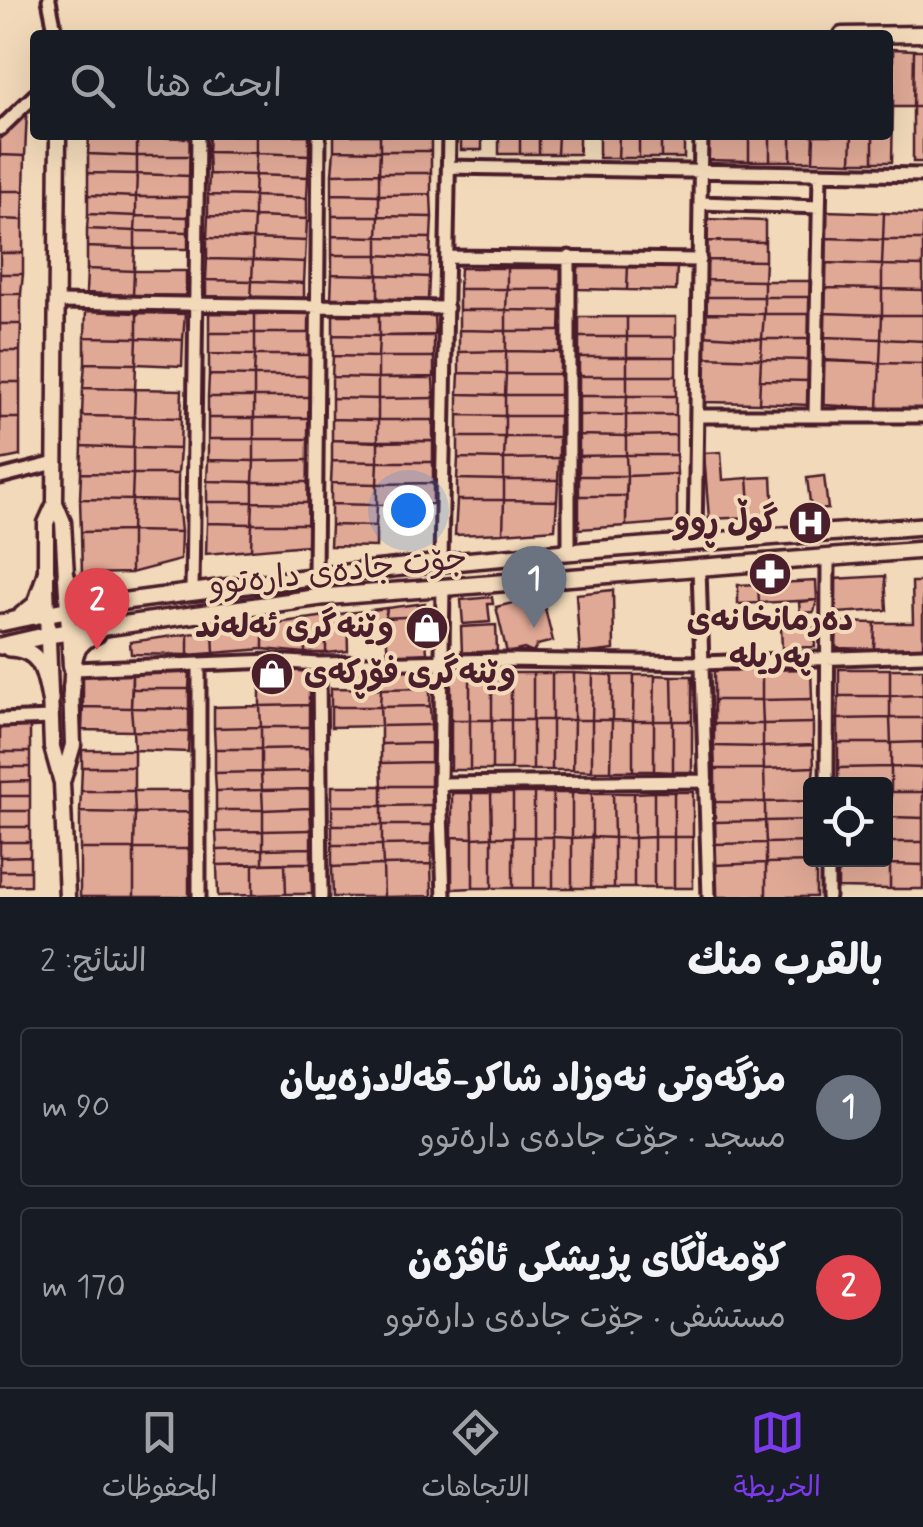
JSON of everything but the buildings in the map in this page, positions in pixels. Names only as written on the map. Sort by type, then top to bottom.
[{"type":"main road","name":"جۆت جادەی دارەتوو","points":[[0,623],[67,608],[441,562],[923,526]]},
{"type":"main road","name":"جۆت جادەی دارەتوو","points":[[0,647],[48,635],[321,597],[923,550]]},
{"type":"main road","points":[[0,623],[34,608],[46,573]]},
{"type":"main road","points":[[66,575],[71,594],[78,601],[112,602]]},
{"type":"main road","points":[[71,697],[74,652],[83,640],[138,623]]},
{"type":"main road","points":[[0,647],[21,648],[34,654],[43,668],[50,699]]},
{"type":"street","points":[[49,0],[55,30]]},
{"type":"street","points":[[893,34],[923,34]]},
{"type":"street","points":[[0,129],[30,100]]},
{"type":"street","points":[[58,140],[55,504],[63,522],[73,745],[62,783]]},
{"type":"street","points":[[192,592],[198,140]]},
{"type":"street","points":[[315,576],[319,140]]},
{"type":"street","points":[[441,562],[448,140]]},
{"type":"street","points":[[695,542],[702,140]]},
{"type":"street","points":[[448,167],[923,175]]},
{"type":"street","points":[[815,415],[820,172]]},
{"type":"street","points":[[700,204],[819,208]]},
{"type":"street","points":[[448,257],[700,260]]},
{"type":"street","points":[[568,552],[569,258]]},
{"type":"street","points":[[56,302],[447,308]]},
{"type":"street","points":[[697,416],[923,416]]},
{"type":"street","points":[[0,477],[55,463]]},
{"type":"street","points":[[55,504],[46,522],[47,612],[52,747],[62,783],[66,897]]},
{"type":"street","points":[[827,777],[828,557]]},
{"type":"street","points":[[699,567],[709,897]]},
{"type":"street","points":[[443,587],[440,784],[444,897]]},
{"type":"street","points":[[74,669],[271,661],[702,664],[923,655]]},
{"type":"street","points":[[319,664],[321,897]]},
{"type":"street","points":[[199,666],[199,897]]},
{"type":"street","points":[[0,720],[51,718]]},
{"type":"street","points":[[440,784],[706,781]]},
{"type":"street","points":[[828,867],[828,897]]},
{"type":"place","name":"گوڵ ڕوو","points":[[810,523]]},
{"type":"place","name":"دەرمانخانەی پەریلە","points":[[770,574]]},
{"type":"place","name":"وێنەگری ئەلەند","points":[[427,628]]},
{"type":"place","name":"مزگەوتی نەوزاد شاکر-قەلادزەییان","points":[[534,628]]},
{"type":"place","name":"کۆمەڵگای پزیشکی ئاڤژەن","points":[[97,650]]},
{"type":"place","name":"وێنەگری فۆڕکەی","points":[[272,674]]}]
